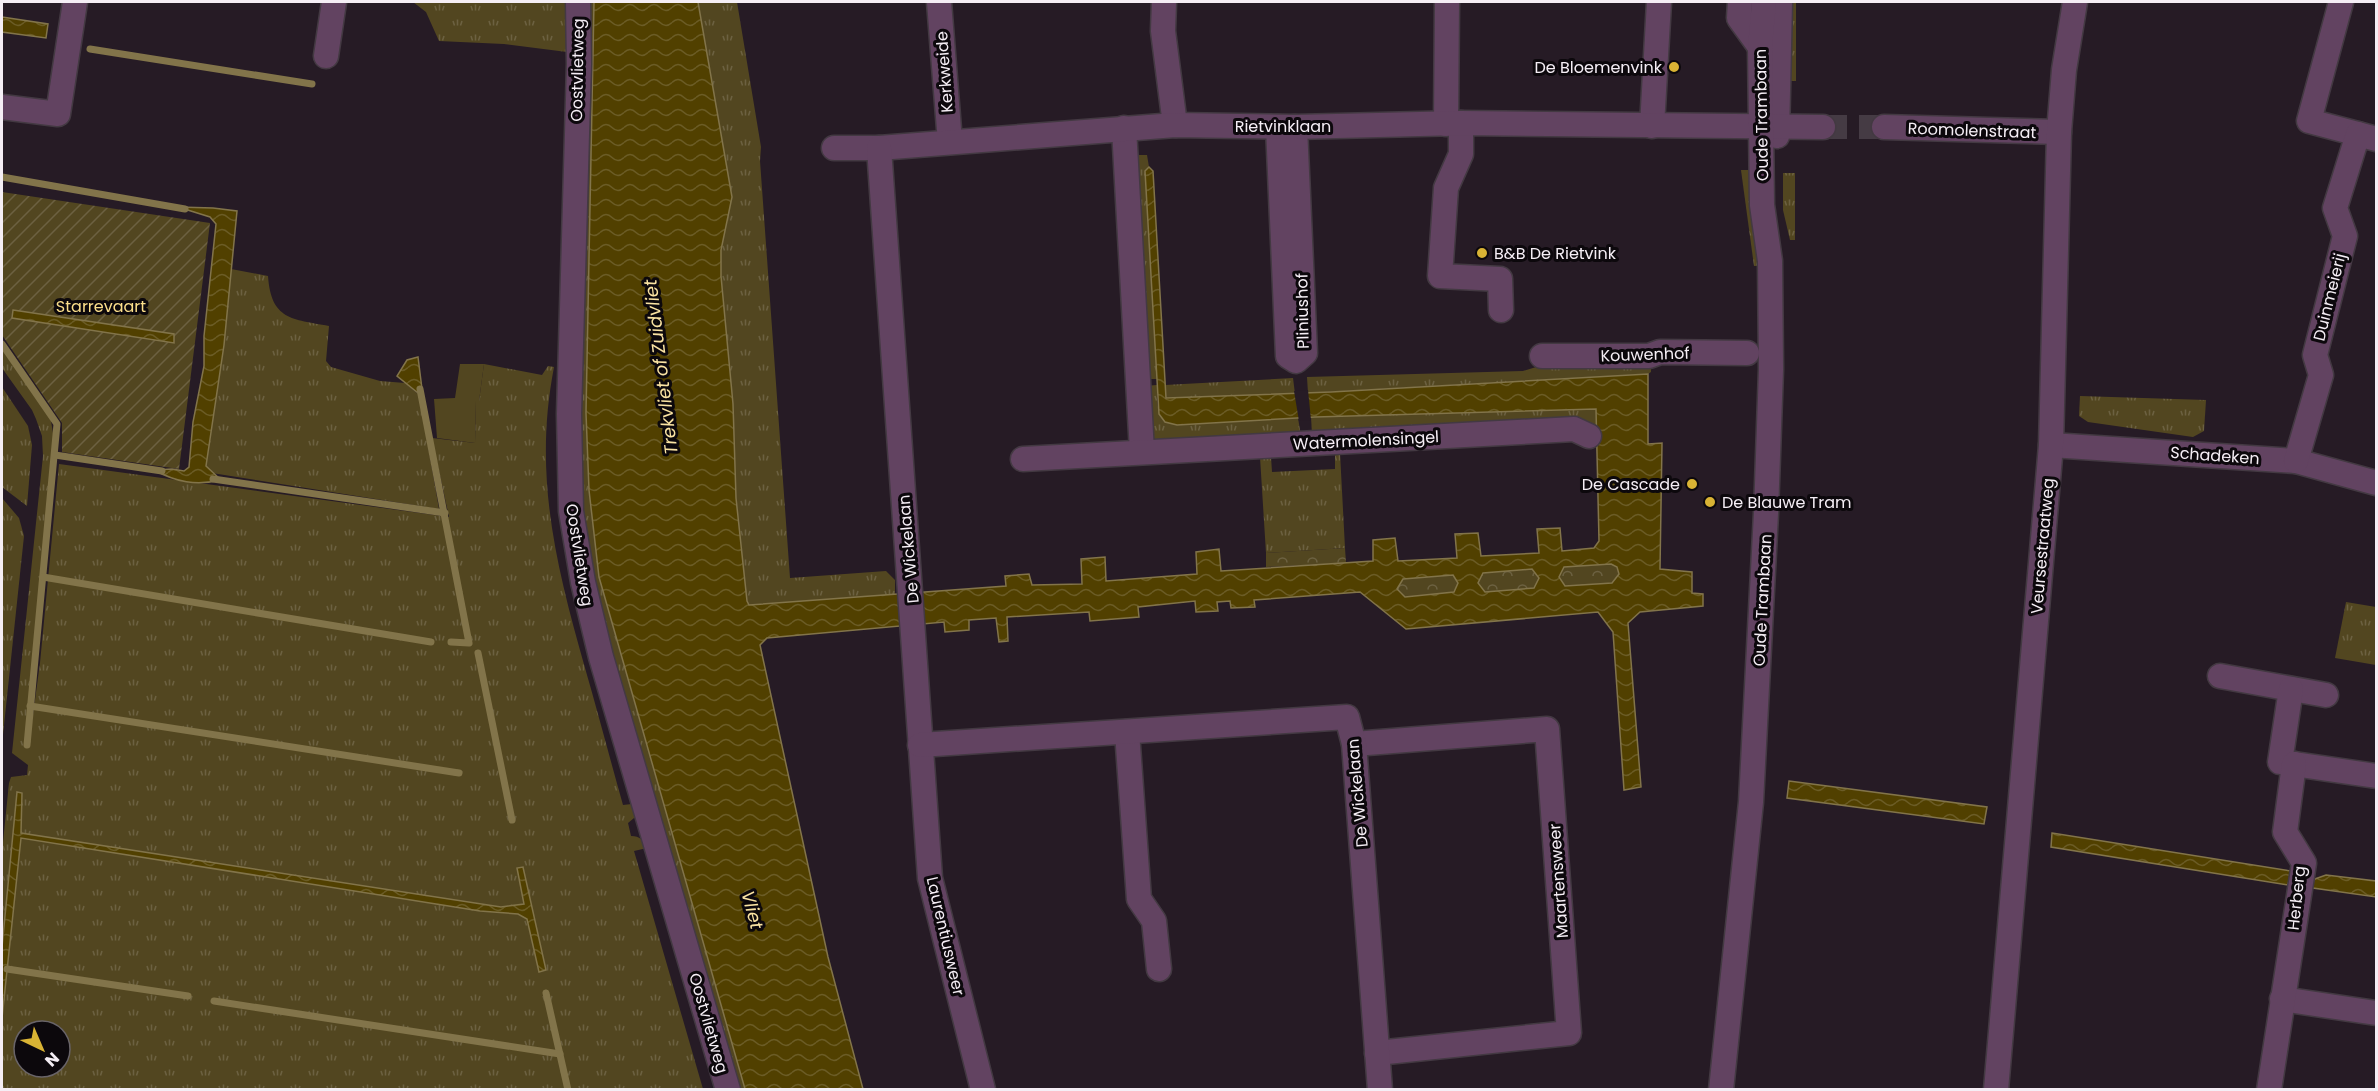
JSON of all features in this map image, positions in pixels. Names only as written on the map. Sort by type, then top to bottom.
[{"type":"street","points":[[2,107],[58,114],[75,2]]},
{"type":"street","points":[[326,56],[334,2]]},
{"type":"street","name":"Oostvlietweg","points":[[578,2],[579,64],[568,414],[571,511],[583,582],[601,657],[728,1089]]},
{"type":"street","name":"Kerkweide","points":[[939,2],[950,142]]},
{"type":"street","points":[[1164,2],[1164,32],[1175,125]]},
{"type":"street","points":[[1447,2],[1454,123],[1461,154],[1446,188],[1440,276],[1500,279],[1501,310]]},
{"type":"street","points":[[1652,126],[1659,2]]},
{"type":"street","name":"Oude Trambaan","points":[[1764,2],[1760,47],[1769,126]]},
{"type":"street","name":"Oude Trambaan","points":[[1737,1089],[1767,790],[1782,530],[1778,369],[1770,261],[1762,205],[1780,2]]},
{"type":"street","name":"Veursestraatweg","points":[[1996,1089],[2051,445],[2059,132],[2064,70],[2075,2]]},
{"type":"street","name":"Duinmeierij","points":[[2296,461],[2320,375],[2315,355],[2345,236],[2336,208],[2367,137],[2309,121],[2341,2]]},
{"type":"street","points":[[1740,10],[1760,47]]},
{"type":"street","name":"Rietvinklaan","points":[[834,148],[879,148],[1175,125],[1286,127],[1454,123],[1769,126]]},
{"type":"street","points":[[1769,126],[1823,127]]},
{"type":"street","name":"Pliniushof","points":[[1286,127],[1305,353],[1296,361],[1288,356],[1286,127]]},
{"type":"street","name":"Roomolenstraat","points":[[1884,127],[2059,132]]},
{"type":"street","points":[[1124,128],[1142,452]]},
{"type":"street","name":"De Wickelaan","points":[[879,148],[914,627],[920,745],[1347,717],[1354,744],[1380,1089]]},
{"type":"street","name":"Kouwenhof","points":[[1542,356],[1649,356],[1660,352],[1747,353]]},
{"type":"street","name":"Kouwenhof","points":[[1663,368],[1778,369]]},
{"type":"street","name":"Oude Trambaan","points":[[1721,1089],[1750,802],[1778,369]]},
{"type":"street","name":"Watermolensingel","points":[[1023,459],[1574,429],[1589,436]]},
{"type":"street","name":"Schadeken","points":[[2051,445],[2296,461],[2376,483]]},
{"type":"street","points":[[2220,676],[2326,695]]},
{"type":"street","points":[[2291,688],[2280,762],[2376,776]]},
{"type":"street","name":"Maartensweer","points":[[1354,744],[1547,729],[1569,1033],[1377,1053]]},
{"type":"street","points":[[1126,732],[1139,899],[1154,921],[1159,969]]},
{"type":"street","name":"Laurentiusweer","points":[[920,745],[930,878],[983,1089]]},
{"type":"street","name":"Herberg","points":[[2269,1089],[2304,863],[2285,832],[2294,764]]},
{"type":"street","points":[[2282,999],[2376,1013]]},
{"type":"green space","points":[[413,2],[567,2],[567,52],[504,44],[439,41],[426,12]]},
{"type":"green space","points":[[587,2],[594,2],[594,12],[586,413],[589,490],[599,577],[745,1089],[737,1089],[607,640],[585,521],[578,449]]},
{"type":"green space","points":[[698,2],[737,2],[761,147],[760,161],[790,578],[886,571],[895,580],[895,595],[750,606],[747,602],[736,498],[733,404],[721,276],[721,250],[732,197]]},
{"type":"green space","points":[[1787,2],[1796,2],[1796,81],[1783,81]]},
{"type":"green space","points":[[1132,155],[1147,155],[1149,167],[1145,171],[1157,379],[1144,379]]},
{"type":"green space","points":[[1741,170],[1755,170],[1764,266],[1754,266]]},
{"type":"green space","points":[[1783,173],[1795,173],[1795,240],[1790,240],[1783,210]]},
{"type":"green space","name":"Starrevaart","points":[[2,192],[210,223],[179,469],[62,452],[62,423],[2,335]]},
{"type":"green space","points":[[231,269],[268,276],[274,301],[286,315],[294,319],[329,326],[326,361],[331,367],[380,381],[405,383],[419,395],[439,509],[212,473],[206,466],[224,345]]},
{"type":"green space","points":[[2,349],[44,407],[51,421],[54,439],[30,737],[40,663],[59,464],[449,517],[432,438],[475,443],[476,400],[479,401],[484,364],[542,375],[548,366],[554,367],[548,407],[546,445],[547,483],[557,556],[574,630],[623,805],[632,804],[636,811],[634,818],[628,823],[631,836],[641,839],[647,848],[634,851],[703,1089],[2,1089],[2,1018],[21,833],[21,793],[17,792],[2,947],[2,852],[9,783],[11,777],[27,775],[28,765],[12,753],[43,456],[42,436],[32,410],[2,368]]},
{"type":"green space","points":[[1651,363],[1651,372],[1648,374],[1308,393],[1307,377],[1523,371],[1546,364]]},
{"type":"green space","points":[[460,364],[484,364],[479,401],[476,401],[475,443],[437,438],[434,399],[455,398]]},
{"type":"green space","points":[[1293,378],[1295,394],[1166,398],[1165,385]]},
{"type":"green space","points":[[1157,385],[1161,415],[1164,419],[1177,425],[1298,418],[1301,436],[1157,441],[1151,437],[1144,386]]},
{"type":"green space","points":[[2,387],[28,426],[32,445],[27,506],[2,487]]},
{"type":"green space","points":[[2080,396],[2206,400],[2204,431],[2193,437],[2088,422],[2079,416]]},
{"type":"green space","points":[[1596,409],[1597,430],[1312,434],[1311,417]]},
{"type":"green space","points":[[1335,453],[1340,453],[1345,548],[1266,553],[1260,457],[1271,457],[1272,472],[1335,469]]},
{"type":"green space","points":[[2,498],[19,518],[24,536],[2,744]]},
{"type":"green space","points":[[1345,548],[1346,563],[1266,567],[1266,553]]},
{"type":"green space","points":[[1611,564],[1617,567],[1619,574],[1612,583],[1565,586],[1559,577],[1564,567]]},
{"type":"green space","points":[[1532,569],[1539,578],[1534,588],[1485,592],[1478,583],[1483,573]]},
{"type":"green space","points":[[1453,575],[1458,583],[1454,593],[1404,597],[1397,589],[1403,579]]},
{"type":"green space","points":[[2346,602],[2376,607],[2376,665],[2335,658]]},
{"type":"water","points":[[594,2],[698,2],[732,197],[721,250],[721,276],[733,404],[736,498],[749,605],[1006,586],[1005,576],[1029,574],[1032,585],[1082,584],[1081,559],[1105,557],[1106,581],[1197,574],[1196,552],[1219,549],[1221,571],[1373,561],[1373,540],[1395,538],[1398,561],[1457,558],[1455,534],[1478,533],[1481,556],[1539,553],[1537,529],[1560,528],[1562,551],[1594,548],[1599,541],[1596,409],[1315,417],[1177,425],[1165,422],[1159,414],[1145,171],[1149,167],[1153,171],[1166,398],[1331,392],[1648,374],[1648,444],[1662,443],[1660,569],[1692,572],[1692,593],[1703,594],[1703,606],[1640,612],[1628,623],[1641,787],[1624,790],[1613,632],[1598,612],[1406,629],[1360,592],[1254,600],[1255,607],[1231,608],[1230,601],[1217,602],[1218,611],[1196,612],[1195,601],[1138,607],[1139,617],[1090,621],[1089,612],[1007,617],[1008,641],[999,642],[996,618],[969,620],[969,630],[945,632],[944,622],[767,638],[760,645],[828,957],[863,1089],[745,1089],[599,577],[589,490],[586,413]],"holes":[[[1611,564],[1617,567],[1619,574],[1612,583],[1565,586],[1559,577],[1564,567]],[[1532,569],[1539,578],[1534,588],[1485,592],[1478,583],[1483,573]],[[1453,575],[1458,583],[1454,592],[1405,597],[1397,589],[1403,579]]]},
{"type":"water","points":[[2,17],[48,24],[46,38],[2,32]]},
{"type":"water","points":[[178,207],[237,211],[224,345],[206,466],[221,480],[203,483],[186,482],[154,470],[184,471],[189,467],[193,422],[204,366],[204,336],[216,224],[210,217]]},
{"type":"water","points":[[13,310],[174,334],[174,343],[12,318]]},
{"type":"water","points":[[418,357],[423,397],[397,376],[407,360]]},
{"type":"water","points":[[1789,781],[1987,807],[1984,824],[1787,798]]},
{"type":"water","points":[[17,792],[22,793],[21,833],[501,907],[524,904],[517,868],[523,867],[546,970],[539,972],[527,919],[518,914],[480,911],[21,838],[2,1018],[2,947]]},
{"type":"water","points":[[2052,833],[2291,871],[2288,885],[2051,847]]},
{"type":"water","points":[[2326,875],[2376,881],[2376,897],[2313,888],[2312,883],[2315,879]]},
{"type":"pier","points":[[1308,390],[1311,420],[1299,421],[1294,391]]},
{"type":"waterway","points":[[90,49],[312,84]]},
{"type":"waterway","points":[[2,177],[185,209]]},
{"type":"waterway","points":[[2,344],[57,424],[27,745]]},
{"type":"waterway","points":[[420,389],[469,643],[451,642]]},
{"type":"waterway","points":[[55,455],[162,471]]},
{"type":"waterway","points":[[213,479],[445,513]]},
{"type":"waterway","points":[[43,577],[431,642]]},
{"type":"waterway","points":[[478,653],[512,820]]},
{"type":"waterway","points":[[30,706],[459,773]]},
{"type":"waterway","points":[[7,969],[188,996]]},
{"type":"waterway","points":[[546,993],[568,1090]]},
{"type":"waterway","points":[[214,1001],[560,1054]]},
{"type":"tunnel","points":[[1823,127],[1884,127]]},
{"type":"place","name":"De Bloemenvink","points":[[1674,67]]},
{"type":"place","name":"B&B De Rietvink","points":[[1482,253]]},
{"type":"place","name":"De Cascade","points":[[1692,484]]},
{"type":"place","name":"De Blauwe Tram","points":[[1710,502]]},
{"type":"water label","name":"Trekvliet of Zuidvliet","points":[[661,367]]},
{"type":"water label","name":"Vliet","points":[[752,910]]}]
